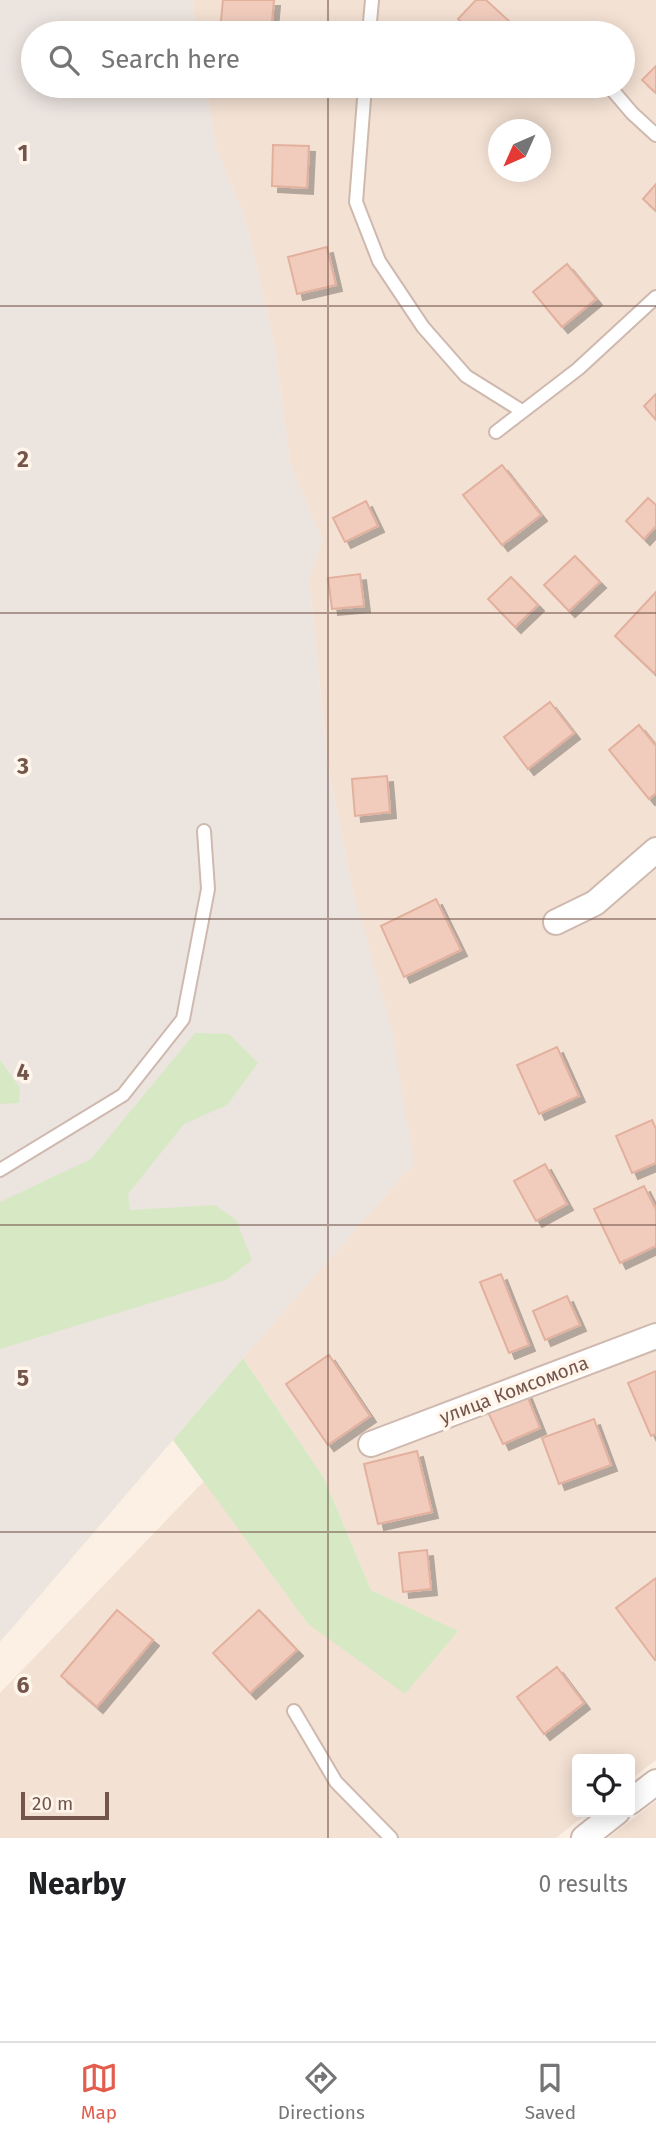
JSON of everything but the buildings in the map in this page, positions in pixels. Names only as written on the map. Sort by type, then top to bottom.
[{"type":"street","points":[[556,922],[595,903],[656,850]]},
{"type":"street","name":"улица Комсомола","points":[[371,1444],[656,1336]]},
{"type":"street","points":[[635,1798],[656,1782]]},
{"type":"street","points":[[584,1838],[611,1817]]},
{"type":"lane","points":[[370,21],[372,0]]},
{"type":"lane","points":[[364,98],[356,202],[379,261],[423,327],[466,376],[522,411]]},
{"type":"lane","points":[[619,98],[656,135]]},
{"type":"lane","points":[[496,432],[578,369],[656,297]]},
{"type":"lane","points":[[0,1170],[123,1095],[183,1019],[208,889],[204,831]]},
{"type":"lane","points":[[294,1711],[335,1782],[391,1838]]},
{"type":"shaded area","points":[[0,0],[192,0],[195,21],[21,21],[21,98],[208,98],[216,147],[245,218],[275,347],[290,463],[323,541],[309,577],[328,767],[352,887],[392,1030],[414,1163],[0,1642]]},
{"type":"shaded area","points":[[192,0],[656,0],[656,1760],[635,1776],[635,1754],[572,1754],[572,1817],[583,1817],[556,1838],[0,1838],[0,1693],[205,1480],[308,1624],[458,1632],[371,1590],[324,1478],[243,1358],[414,1163],[328,767],[309,577],[323,541],[290,463],[275,347],[245,218],[216,147],[208,98],[635,98],[635,21],[195,21]]},
{"type":"shaded area","points":[[656,1801],[656,1838],[608,1838]]},
{"type":"green space","points":[[195,1033],[229,1034],[258,1063],[227,1105],[184,1124],[128,1194],[130,1210],[215,1205],[236,1220],[252,1260],[226,1280],[0,1349],[0,1202],[91,1159]]},
{"type":"green space","points":[[0,1060],[20,1088],[19,1103],[0,1104]]},
{"type":"green space","points":[[243,1358],[324,1478],[371,1590],[458,1631],[405,1694],[308,1624],[173,1440]]}]
